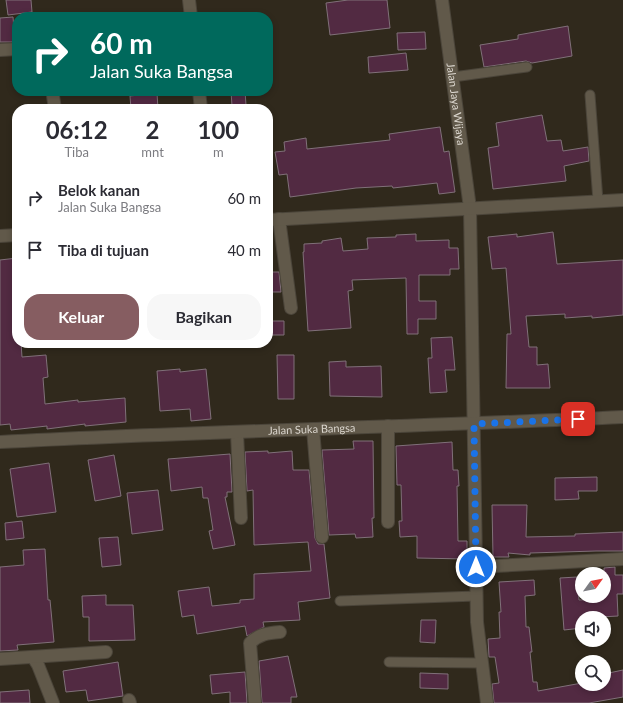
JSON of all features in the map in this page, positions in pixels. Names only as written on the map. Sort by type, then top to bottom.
[{"type":"street","points":[[189,0],[190,12]]},
{"type":"street","name":"Jalan Jaya Wijaya","points":[[442,0],[470,208],[476,596],[481,663],[487,703]]},
{"type":"street","points":[[0,50],[12,49]]},
{"type":"street","points":[[53,96],[54,104]]},
{"type":"street","points":[[291,308],[273,220],[623,200]]},
{"type":"street","points":[[0,236],[12,235]]},
{"type":"street","name":"Jalan Suka Bangsa","points":[[0,442],[157,434],[237,433],[388,426],[474,424],[623,416]]},
{"type":"street","points":[[388,426],[388,522]]},
{"type":"street","points":[[313,430],[322,537]]},
{"type":"street","points":[[237,433],[241,518]]},
{"type":"street","points":[[476,567],[623,559]]},
{"type":"street","points":[[255,703],[250,643],[255,638],[268,633],[280,632]]},
{"type":"street","points":[[0,659],[106,652]]},
{"type":"street","points":[[33,658],[38,665],[53,703]]},
{"type":"lane","points":[[452,77],[527,67]]},
{"type":"lane","points":[[590,95],[598,201]]},
{"type":"lane","points":[[340,601],[476,596]]},
{"type":"lane","points":[[389,662],[481,663]]},
{"type":"building","points":[[6,0],[31,0],[32,12],[12,12],[12,14],[8,15]]},
{"type":"building","points":[[348,0],[387,0],[390,28],[330,35],[326,3]]},
{"type":"building","points":[[12,17],[12,42],[0,42],[0,18]]},
{"type":"building","points":[[568,26],[572,56],[532,63],[526,61],[484,67],[480,45],[518,39],[518,35]]},
{"type":"building","points":[[425,32],[426,49],[398,50],[397,33]]},
{"type":"building","points":[[406,53],[408,70],[369,73],[368,57]]},
{"type":"building","points":[[130,96],[157,96],[158,104],[131,104]]},
{"type":"building","points":[[231,96],[245,96],[246,104],[232,104]]},
{"type":"building","points":[[542,115],[547,141],[561,140],[563,151],[588,147],[589,161],[564,166],[566,181],[493,189],[488,148],[499,146],[496,123]]},
{"type":"building","points":[[440,127],[444,152],[449,151],[455,192],[439,194],[437,183],[393,188],[392,186],[356,188],[290,197],[287,174],[279,175],[275,152],[285,151],[284,142],[306,138],[307,149],[390,140],[389,134]]},
{"type":"building","points":[[553,232],[557,264],[623,260],[623,315],[592,318],[592,316],[565,318],[565,314],[526,316],[529,347],[537,347],[537,365],[548,364],[550,388],[506,388],[507,334],[511,334],[506,268],[492,269],[488,237],[517,234],[517,237]]},
{"type":"building","points":[[416,234],[416,241],[449,240],[449,248],[458,248],[459,269],[450,269],[450,275],[419,275],[419,301],[436,301],[436,319],[418,319],[418,334],[407,334],[406,278],[352,280],[353,290],[348,291],[351,328],[308,331],[303,252],[304,244],[322,243],[322,241],[341,238],[343,251],[368,249],[367,238],[396,237],[396,235]]},
{"type":"building","points":[[12,259],[12,348],[21,348],[22,357],[46,355],[48,377],[43,378],[45,404],[78,400],[78,402],[125,398],[126,422],[85,426],[85,424],[47,429],[47,426],[11,430],[10,424],[0,425],[0,260]]},
{"type":"building","points":[[273,272],[279,272],[281,292],[273,292]]},
{"type":"building","points":[[273,321],[284,321],[284,335],[273,335]]},
{"type":"building","points":[[452,337],[455,370],[445,370],[447,392],[430,393],[428,358],[432,358],[431,338]]},
{"type":"building","points":[[277,355],[294,355],[294,399],[278,399]]},
{"type":"building","points":[[346,361],[346,367],[381,366],[382,397],[330,396],[329,362]]},
{"type":"building","points":[[180,369],[180,372],[206,369],[211,419],[191,421],[190,409],[160,411],[157,371]]},
{"type":"building","points":[[353,441],[373,441],[373,537],[356,538],[355,534],[329,535],[322,450],[354,449]]},
{"type":"building","points":[[452,442],[453,470],[458,470],[459,486],[457,486],[458,541],[467,541],[467,559],[417,558],[417,536],[400,537],[399,521],[402,521],[401,485],[397,485],[396,446]]},
{"type":"building","points":[[268,451],[268,453],[292,451],[293,470],[309,470],[315,538],[318,544],[324,544],[330,598],[298,602],[300,620],[263,622],[264,627],[247,636],[245,626],[197,634],[194,615],[182,617],[178,591],[209,587],[212,606],[240,603],[240,600],[254,599],[254,574],[311,571],[308,542],[254,545],[253,490],[247,491],[245,452]]},
{"type":"building","points":[[230,454],[232,492],[227,492],[227,497],[225,497],[235,545],[213,549],[209,531],[213,530],[208,498],[203,498],[202,487],[171,491],[168,459]]},
{"type":"building","points":[[114,455],[121,496],[95,501],[88,460]]},
{"type":"building","points":[[49,463],[56,512],[17,517],[10,469]]},
{"type":"building","points":[[597,477],[597,491],[578,491],[579,499],[555,500],[555,478]]},
{"type":"building","points":[[158,490],[163,530],[132,534],[127,493]]},
{"type":"building","points":[[492,505],[527,505],[526,537],[575,536],[575,534],[623,532],[623,551],[530,553],[530,555],[508,553],[509,557],[493,557]]},
{"type":"building","points":[[22,521],[24,538],[6,540],[5,523]]},
{"type":"building","points":[[118,537],[121,565],[102,567],[99,538]]},
{"type":"building","points":[[45,549],[48,600],[50,600],[54,642],[17,645],[18,650],[0,651],[0,567],[24,565],[23,550]]},
{"type":"building","points":[[611,567],[615,567],[615,575],[623,575],[623,594],[617,594],[618,616],[611,616],[611,611],[575,611],[575,629],[564,630],[560,578],[575,577],[575,603],[611,603]]},
{"type":"building","points":[[534,580],[535,595],[525,596],[526,627],[529,627],[533,682],[537,682],[538,691],[575,684],[575,691],[611,691],[611,673],[623,670],[623,697],[589,703],[494,703],[492,684],[499,683],[495,657],[489,657],[488,639],[500,638],[499,612],[501,612],[499,582]]},
{"type":"building","points":[[106,595],[106,605],[133,605],[135,640],[89,641],[89,617],[83,617],[82,596]]},
{"type":"building","points":[[421,620],[436,620],[435,643],[420,642]]},
{"type":"building","points":[[288,656],[297,697],[291,697],[291,703],[262,703],[259,661]]},
{"type":"building","points":[[118,662],[123,696],[88,701],[86,690],[66,692],[63,671]]},
{"type":"building","points":[[245,672],[247,703],[230,703],[230,692],[212,694],[210,675]]},
{"type":"building","points":[[420,673],[448,674],[448,689],[420,688]]},
{"type":"building","points":[[29,690],[30,703],[0,703],[0,692]]},
{"type":"route","points":[[476,567],[474,424],[578,419]]}]
